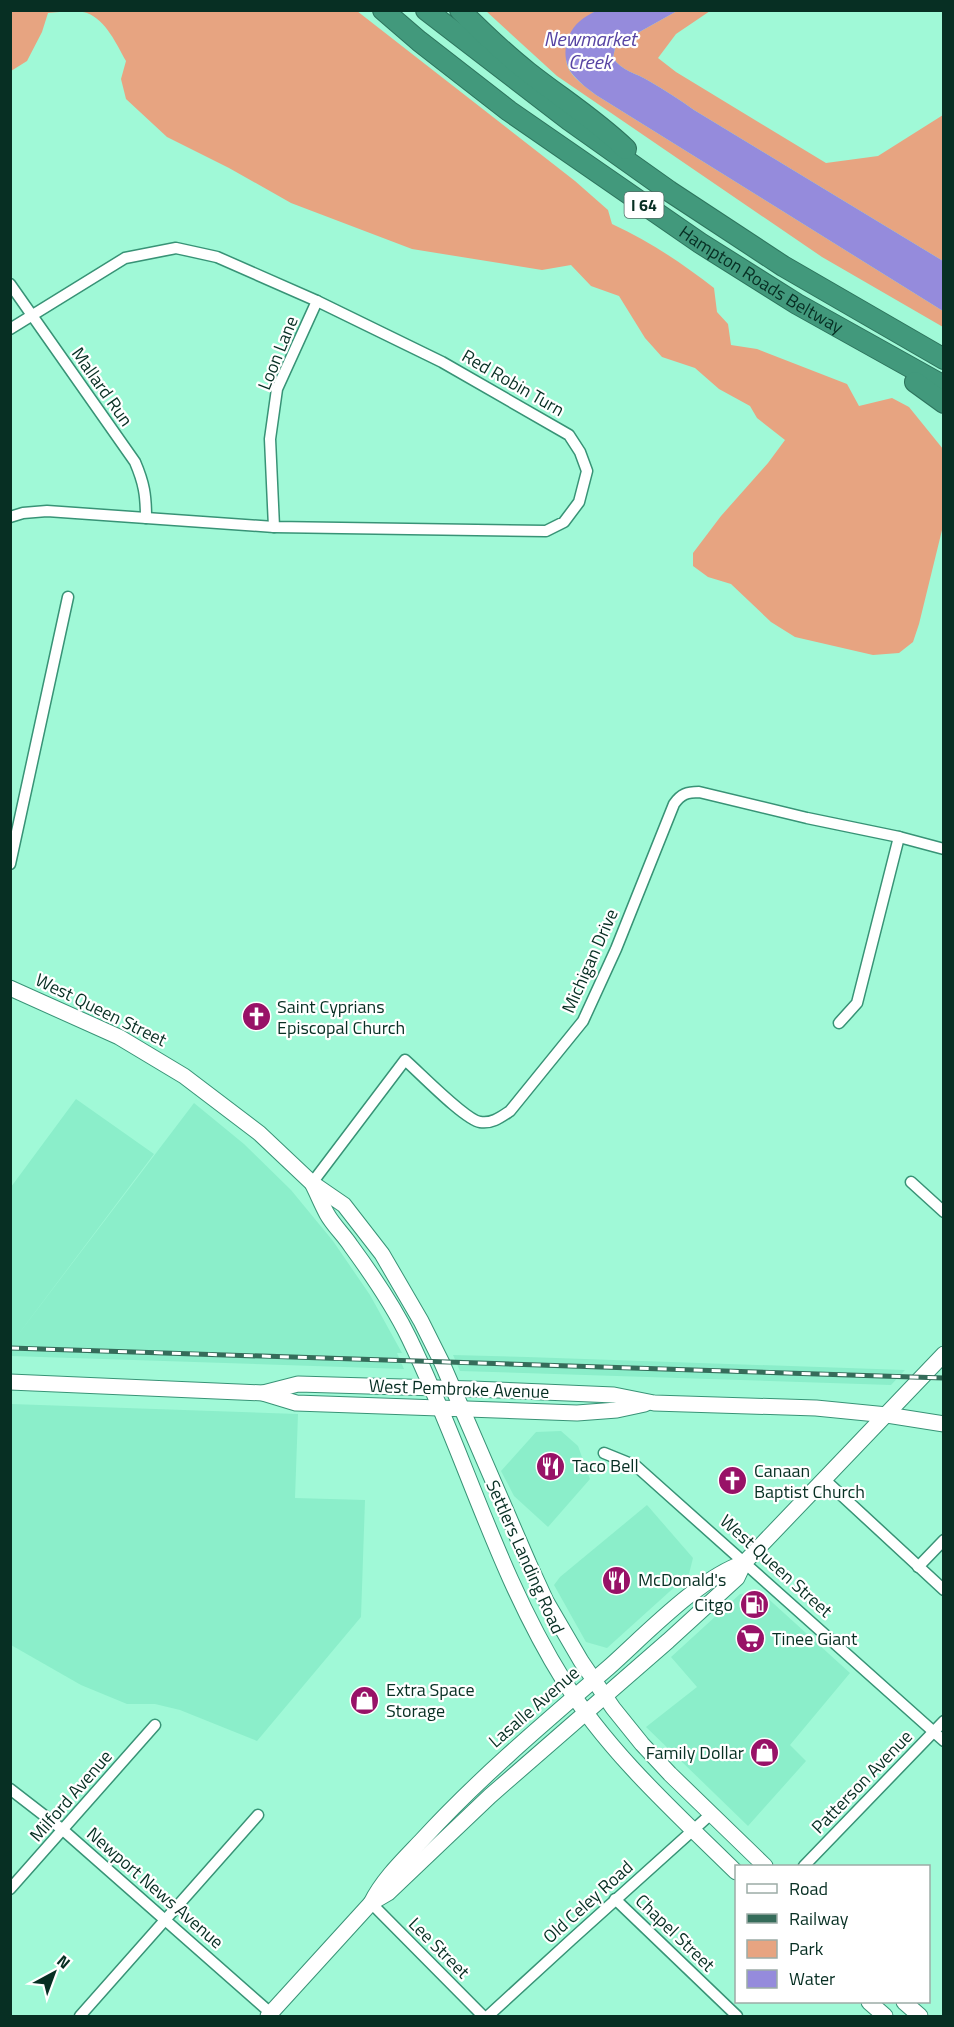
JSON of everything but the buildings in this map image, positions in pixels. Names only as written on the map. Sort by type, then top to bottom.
[{"type":"highway","name":"Hampton Roads Beltway","points":[[383,10],[491,97],[571,156],[700,243],[797,304],[944,386]]},
{"type":"highway","name":"I 64","points":[[426,10],[568,120],[669,191]]},
{"type":"highway","points":[[460,10],[490,40],[527,71],[607,131],[669,191]]},
{"type":"highway","name":"Hampton Roads Beltway","points":[[669,191],[783,266],[944,359]]},
{"type":"highway","points":[[832,323],[944,403]]},
{"type":"main road","name":"West Queen Street","points":[[10,988],[119,1037],[177,1072],[259,1133],[312,1183],[344,1205],[382,1254],[415,1308],[462,1408]]},
{"type":"main road","name":"West Queen Street","points":[[312,1183],[328,1216],[368,1269],[399,1318],[441,1407]]},
{"type":"main road","name":"Lasalle Avenue","points":[[371,1903],[388,1893],[490,1796],[737,1578],[744,1563],[944,1354]]},
{"type":"main road","name":"West Pembroke Avenue","points":[[10,1382],[263,1393],[296,1403],[595,1413],[654,1403]]},
{"type":"main road","name":"West Pembroke Avenue","points":[[263,1393],[298,1384],[614,1395],[654,1403],[816,1408],[887,1415],[944,1424]]},
{"type":"main road","name":"Settlers Landing Road","points":[[441,1407],[510,1581],[540,1640],[575,1696],[625,1760],[735,1871]]},
{"type":"main road","name":"Settlers Landing Road","points":[[462,1408],[546,1601],[593,1680],[658,1761],[764,1865]]},
{"type":"main road","name":"Lasalle Avenue","points":[[271,2015],[371,1903],[379,1886],[488,1773],[686,1599],[729,1568],[744,1563]]},
{"type":"main road","points":[[871,2003],[885,2016]]},
{"type":"main road","points":[[906,2003],[920,2016]]},
{"type":"street","name":"Red Robin Turn","points":[[10,329],[125,258],[176,248],[217,257],[317,301],[442,362],[569,435],[580,452],[587,471],[579,502],[564,522],[546,531],[273,527],[47,511],[23,513],[10,517]]},
{"type":"street","name":"Mallard Run","points":[[10,284],[135,462],[144,482],[146,518]]},
{"type":"street","name":"Loon Lane","points":[[273,527],[270,439],[277,389],[317,301]]},
{"type":"street","points":[[10,864],[68,597]]},
{"type":"street","name":"Michigan Drive","points":[[312,1183],[405,1060],[464,1113],[479,1122],[495,1121],[510,1111],[583,1021],[616,949],[674,804],[679,797],[688,792],[699,792],[944,849]]},
{"type":"street","points":[[839,1023],[857,1003],[899,837]]},
{"type":"street","points":[[911,1182],[944,1212]]},
{"type":"street","name":"West Queen Street","points":[[604,1453],[636,1466],[944,1741]]},
{"type":"street","points":[[825,1480],[944,1590]]},
{"type":"street","points":[[918,1567],[944,1539]]},
{"type":"street","name":"Patterson Avenue","points":[[805,1865],[944,1721]]},
{"type":"street","name":"Milford Avenue","points":[[10,1889],[155,1725]]},
{"type":"street","name":"Newport News Avenue","points":[[10,1789],[63,1830],[271,2015]]},
{"type":"street","name":"Old Celey Road","points":[[488,2016],[711,1814]]},
{"type":"street","points":[[80,2016],[258,1815]]},
{"type":"street","name":"Chapel Street","points":[[615,1899],[737,2016]]},
{"type":"street","name":"Lee Street","points":[[371,1903],[483,2016]]},
{"type":"shaded area","points":[[76,1099],[154,1154],[14,1340],[194,1103],[244,1144],[291,1190],[333,1241],[370,1295],[402,1353],[397,1353],[404,1369],[11,1356],[11,1187]]},
{"type":"shaded area","points":[[453,1355],[905,1370],[891,1385],[460,1371]]},
{"type":"shaded area","points":[[11,1404],[298,1414],[295,1498],[365,1500],[361,1617],[257,1741],[180,1710],[155,1704],[127,1704],[81,1685],[11,1645]]},
{"type":"shaded area","points":[[561,1431],[578,1446],[590,1479],[548,1527],[514,1496],[501,1471],[536,1432]]},
{"type":"shaded area","points":[[647,1505],[693,1558],[689,1574],[607,1648],[586,1642],[554,1585],[560,1577]]},
{"type":"shaded area","points":[[761,1592],[850,1673],[790,1745],[806,1761],[748,1826],[646,1727],[697,1687],[671,1657],[740,1594]]},
{"type":"green space","points":[[11,10],[357,11],[575,181],[608,210],[612,224],[665,253],[714,288],[717,312],[728,324],[731,345],[757,349],[847,384],[859,406],[892,398],[909,407],[943,449],[943,526],[913,642],[899,653],[873,655],[795,637],[771,622],[731,584],[708,577],[693,566],[693,553],[785,440],[757,418],[750,406],[719,389],[695,368],[662,357],[645,338],[619,296],[591,286],[571,265],[542,270],[412,249],[291,203],[167,137],[126,99],[121,79],[126,61],[115,41],[94,16],[74,11],[48,13],[42,32],[27,61],[11,71]]},
{"type":"green space","points":[[486,11],[596,11],[577,27],[567,51],[568,66],[576,78],[596,95],[943,311],[943,327],[822,257],[557,76]]},
{"type":"green space","points":[[677,11],[710,11],[676,34],[658,58],[676,72],[826,163],[878,156],[943,115],[943,261],[661,88],[625,69],[613,58],[615,48],[625,40]]},
{"type":"water","name":"Newmarket Creek","points":[[596,11],[677,11],[625,40],[615,48],[613,58],[625,69],[661,88],[943,261],[943,311],[581,84],[567,63],[567,40],[583,18]]},
{"type":"railway","points":[[10,1348],[944,1378]]},
{"type":"place","name":"Saint Cyprians Episcopal Church","points":[[256,1017]]},
{"type":"place","name":"Taco Bell","points":[[551,1466]]},
{"type":"place","name":"Canaan Baptist Church","points":[[733,1481]]},
{"type":"place","name":"McDonald's","points":[[617,1580]]},
{"type":"place","name":"Citgo","points":[[754,1605]]},
{"type":"place","name":"Tinee Giant","points":[[751,1639]]},
{"type":"place","name":"Extra Space Storage","points":[[365,1700]]},
{"type":"place","name":"Family Dollar","points":[[765,1753]]}]
